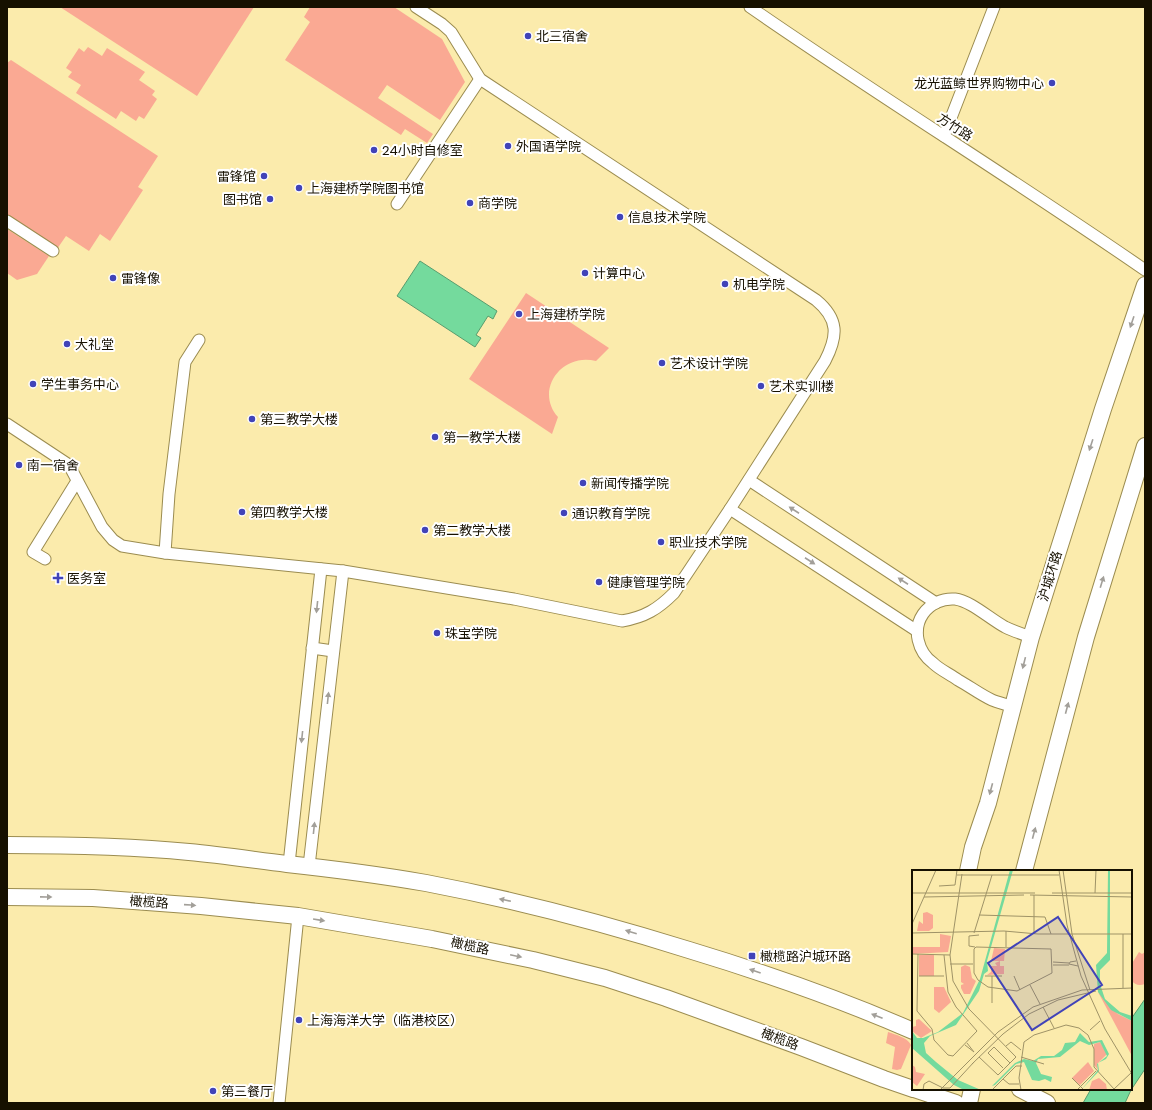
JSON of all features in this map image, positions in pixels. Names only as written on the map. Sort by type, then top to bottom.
[{"type":"main road","name":"沪城环路","points":[[968,870],[973,847],[988,803],[1031,637],[1103,409],[1145,285]]},
{"type":"main road","points":[[1024,870],[1086,637],[1145,446]]},
{"type":"main road","points":[[7,845],[83,845],[189,852],[309,866],[426,883],[616,927],[794,984],[912,1031]]},
{"type":"main road","name":"橄榄路","points":[[7,897],[101,898],[298,916],[432,939],[533,960],[605,978],[666,998],[801,1046],[884,1079],[912,1088]]},
{"type":"main road","name":"橄榄路","points":[[917,1090],[956,1103]]},
{"type":"main road","points":[[969,1103],[972,1090]]},
{"type":"main road","points":[[1022,1090],[1047,1103]]},
{"type":"street","points":[[7,424],[69,465],[102,526],[112,540],[127,548],[343,571],[514,599],[622,621],[635,619],[647,614],[662,604],[674,593],[749,480],[825,361],[831,349],[834,338],[833,323],[830,315],[816,300],[480,79],[449,30],[416,7]]},
{"type":"street","name":"方竹路","points":[[750,7],[1082,226],[1145,270]]},
{"type":"street","points":[[944,136],[994,7]]},
{"type":"street","points":[[397,204],[480,79]]},
{"type":"street","points":[[7,221],[53,251]]},
{"type":"street","points":[[165,553],[169,494],[185,362],[200,340]]},
{"type":"street","points":[[749,480],[936,603]]},
{"type":"street","points":[[45,559],[33,552],[77,481]]},
{"type":"street","points":[[730,509],[918,631]]},
{"type":"street","points":[[289,864],[321,569]]},
{"type":"street","points":[[309,866],[343,571]]},
{"type":"street","points":[[1013,707],[992,700],[933,664],[922,650],[918,642],[919,624],[922,615],[928,608],[944,600],[956,599],[966,602],[1006,627],[1031,637]]},
{"type":"street","points":[[312,648],[333,651]]},
{"type":"street","points":[[278,1103],[298,916]]},
{"type":"shaded area","points":[[60,7],[254,7],[197,96]]},
{"type":"shaded area","points":[[310,7],[394,7],[442,39],[465,82],[440,120],[387,85],[378,98],[433,134],[427,143],[405,129],[401,135],[285,60],[310,22],[304,17]]},
{"type":"shaded area","points":[[88,47],[102,56],[107,48],[145,72],[139,80],[155,91],[152,95],[157,99],[144,119],[139,116],[136,121],[121,111],[116,119],[76,93],[81,85],[68,77],[72,72],[66,68],[79,48],[84,52]]},
{"type":"shaded area","points":[[11,60],[158,156],[138,187],[143,190],[110,241],[100,234],[89,251],[66,236],[57,249],[7,217],[7,63]]},
{"type":"shaded area","points":[[7,229],[49,256],[37,274],[17,280],[7,273]]},
{"type":"shaded area","points":[[420,261],[497,311],[493,319],[488,316],[476,335],[481,338],[475,347],[397,296]]},
{"type":"shaded area","points":[[526,293],[609,348],[596,361],[584,360],[572,362],[555,376],[551,385],[549,396],[551,406],[558,417],[552,434],[469,379]]},
{"type":"shaded area","points":[[1139,952],[1142,954],[1145,952],[1145,984],[1137,985],[1132,981],[1132,963]]},
{"type":"shaded area","points":[[1145,999],[1145,1069],[1132,1088],[1132,1018]]},
{"type":"shaded area","points":[[888,1032],[904,1038],[911,1045],[901,1069],[892,1069],[895,1047],[886,1043]]},
{"type":"shaded area","points":[[1090,1090],[1131,1090],[1125,1103],[1083,1103]]},
{"type":"place","name":"北三宿舍","points":[[528,36]]},
{"type":"place","name":"龙光蓝鲸世界购物中心","points":[[1052,83]]},
{"type":"place","name":"外国语学院","points":[[508,146]]},
{"type":"place","name":"24小时自修室","points":[[374,150]]},
{"type":"place","name":"雷锋馆","points":[[264,176]]},
{"type":"place","name":"上海建桥学院图书馆","points":[[299,188]]},
{"type":"place","name":"图书馆","points":[[270,199]]},
{"type":"place","name":"商学院","points":[[470,203]]},
{"type":"place","name":"信息技术学院","points":[[620,217]]},
{"type":"place","name":"计算中心","points":[[585,273]]},
{"type":"place","name":"雷锋像","points":[[113,278]]},
{"type":"place","name":"机电学院","points":[[725,284]]},
{"type":"place","name":"上海建桥学院","points":[[519,314]]},
{"type":"place","name":"大礼堂","points":[[67,344]]},
{"type":"place","name":"艺术设计学院","points":[[662,363]]},
{"type":"place","name":"学生事务中心","points":[[33,384]]},
{"type":"place","name":"艺术实训楼","points":[[761,386]]},
{"type":"place","name":"第三教学大楼","points":[[252,419]]},
{"type":"place","name":"第一教学大楼","points":[[435,437]]},
{"type":"place","name":"南一宿舍","points":[[19,465]]},
{"type":"place","name":"新闻传播学院","points":[[583,483]]},
{"type":"place","name":"第四教学大楼","points":[[242,512]]},
{"type":"place","name":"通识教育学院","points":[[564,513]]},
{"type":"place","name":"第二教学大楼","points":[[425,530]]},
{"type":"place","name":"职业技术学院","points":[[661,542]]},
{"type":"place","name":"医务室","points":[[58,578]]},
{"type":"place","name":"健康管理学院","points":[[599,582]]},
{"type":"place","name":"珠宝学院","points":[[437,633]]},
{"type":"place","name":"橄榄路沪城环路","points":[[752,956]]},
{"type":"place","name":"上海海洋大学（临港校区）","points":[[299,1020]]},
{"type":"place","name":"第三餐厅","points":[[213,1091]]}]
